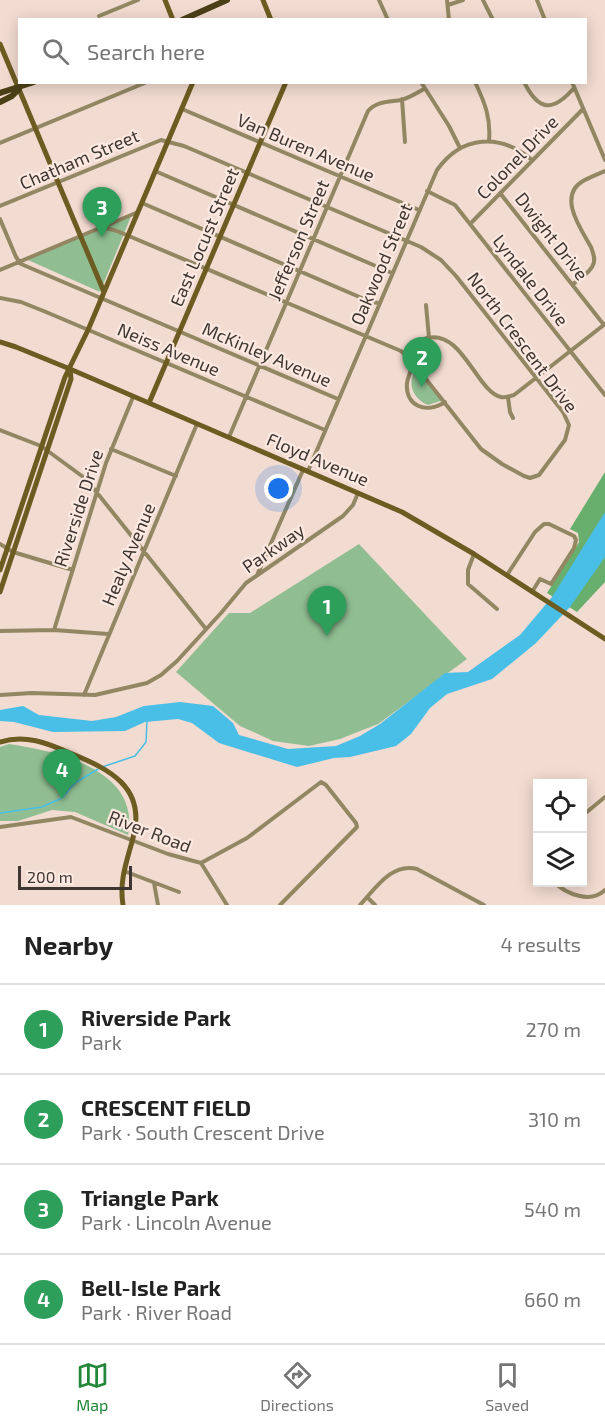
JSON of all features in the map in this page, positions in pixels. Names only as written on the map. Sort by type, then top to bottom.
[{"type":"main road","points":[[186,18],[227,0]]},
{"type":"main road","points":[[0,93],[29,84]]},
{"type":"main road","points":[[0,102],[12,96],[19,88]]},
{"type":"street","points":[[99,16],[138,0]]},
{"type":"street","points":[[165,0],[172,18]]},
{"type":"street","points":[[263,0],[270,18]]},
{"type":"street","points":[[379,0],[387,18]]},
{"type":"street","points":[[449,18],[447,3],[463,0]]},
{"type":"street","points":[[483,0],[492,18]]},
{"type":"street","points":[[537,0],[544,18]]},
{"type":"street","points":[[0,44],[81,236],[102,295]]},
{"type":"street","points":[[0,143],[142,84]]},
{"type":"street","points":[[0,570],[64,377],[88,330],[192,84]]},
{"type":"street","name":"East Locust Street","points":[[149,403],[285,84]]},
{"type":"street","points":[[422,84],[460,147],[489,141],[511,146],[532,160]]},
{"type":"street","points":[[476,84],[486,103],[489,115],[489,141]]},
{"type":"street","points":[[525,84],[535,100],[546,105],[559,103],[573,85],[605,160]]},
{"type":"street","name":"Jefferson Street","points":[[229,437],[368,111],[379,103],[402,99],[424,89]]},
{"type":"street","points":[[402,99],[405,142]]},
{"type":"street","name":"Van Buren Avenue","points":[[182,109],[419,210]]},
{"type":"street","name":"Colonel Drive","points":[[470,224],[583,109]]},
{"type":"street","name":"North Crescent Drive","points":[[168,140],[422,247],[441,260],[563,412],[569,429],[565,440],[544,470],[537,476],[524,476],[489,456],[445,402]]},
{"type":"street","name":"Chatham Street","points":[[0,206],[145,146],[168,140]]},
{"type":"street","name":"Oakwood Street","points":[[258,574],[325,430],[427,191],[442,162],[460,147]]},
{"type":"street","points":[[155,171],[392,273]]},
{"type":"street","points":[[573,284],[589,271],[594,262],[593,252],[573,211],[571,197],[583,181],[605,171]]},
{"type":"street","name":"Lyndale Drive","points":[[427,191],[455,205],[605,395]]},
{"type":"street","name":"Dwight Drive","points":[[501,193],[605,324]]},
{"type":"street","points":[[141,203],[371,302],[379,303]]},
{"type":"street","points":[[0,270],[138,212]]},
{"type":"street","points":[[0,219],[20,262]]},
{"type":"street","points":[[102,227],[127,234],[404,353],[414,364],[445,402],[426,410],[411,398],[407,381],[414,364]]},
{"type":"street","name":"McKinley Avenue","points":[[20,262],[102,295],[180,332],[338,399]]},
{"type":"street","name":"Neiss Avenue","points":[[0,298],[21,302],[325,430]]},
{"type":"street","points":[[426,305],[429,338]]},
{"type":"street","points":[[404,353],[420,341],[429,338],[435,337],[450,342],[492,392],[502,398],[514,395],[605,324]]},
{"type":"street","name":"Floyd Avenue","points":[[0,342],[70,369],[402,512],[474,554],[602,636]]},
{"type":"street","points":[[0,592],[7,550],[47,450],[71,379],[70,369]]},
{"type":"street","name":"Riverside Drive","points":[[54,630],[111,449],[133,397]]},
{"type":"street","points":[[508,397],[513,418]]},
{"type":"street","name":"Healy Avenue","points":[[84,695],[197,424]]},
{"type":"street","points":[[0,430],[41,446],[74,469],[98,492],[206,629]]},
{"type":"street","points":[[111,449],[176,476]]},
{"type":"street","name":"Parkway","points":[[0,695],[103,694],[137,686],[161,675],[177,661],[239,590],[258,574],[343,516],[353,505],[358,493]]},
{"type":"street","points":[[507,575],[535,532],[543,524],[549,524],[574,536],[576,540],[574,548],[551,584],[540,579],[532,592]]},
{"type":"street","points":[[0,544],[7,550],[73,570]]},
{"type":"street","points":[[474,554],[468,570],[468,584],[496,609]]},
{"type":"street","points":[[0,632],[54,630],[108,634]]},
{"type":"street","points":[[0,741],[17,738],[40,741],[99,765],[121,780],[131,798],[135,817],[133,840],[123,871],[123,905]]},
{"type":"street","name":"River Road","points":[[0,827],[71,817],[168,854],[201,863],[248,838],[321,782],[326,785],[357,827],[280,905]]},
{"type":"street","points":[[587,812],[605,797]]},
{"type":"street","points":[[201,863],[227,905]]},
{"type":"street","points":[[360,905],[390,873],[397,869],[411,867],[484,905]]},
{"type":"street","points":[[123,871],[179,892]]},
{"type":"street","points":[[154,883],[158,905]]},
{"type":"street","points":[[560,887],[564,891],[583,897],[597,896],[605,890]]},
{"type":"street","points":[[367,897],[375,905]]},
{"type":"green space","points":[[132,214],[100,292],[28,260]]},
{"type":"green space","points":[[417,367],[443,400],[428,405],[418,398],[411,384]]},
{"type":"green space","points":[[605,472],[605,582],[577,612],[547,593],[579,542],[578,533],[570,529]]},
{"type":"green space","points":[[359,544],[467,659],[378,724],[340,739],[309,746],[273,741],[240,726],[176,672],[229,613],[250,613]]},
{"type":"green space","points":[[9,744],[50,752],[71,759],[109,779],[122,794],[129,813],[128,835],[75,812],[52,810],[18,821],[0,821],[0,747]]},
{"type":"water","points":[[605,512],[605,557],[570,607],[536,643],[492,679],[447,694],[430,708],[411,734],[396,746],[297,767],[219,743],[192,723],[178,719],[145,722],[125,731],[53,732],[14,722],[0,721],[0,710],[23,706],[39,715],[92,721],[116,717],[144,706],[180,702],[213,706],[233,723],[239,735],[288,749],[336,746],[380,724],[445,673],[468,672],[520,635],[552,597]]},
{"type":"waterway","points":[[102,767],[135,756],[146,742],[147,721]]},
{"type":"waterway","points":[[0,813],[42,807],[62,798],[75,783],[98,769]]},
{"type":"place","name":"Triangle Park","points":[[102,237]]},
{"type":"place","name":"CRESCENT FIELD","points":[[422,387]]},
{"type":"place","name":"Riverside Park","points":[[327,636]]},
{"type":"place","name":"Bell-Isle Park","points":[[62,799]]}]
